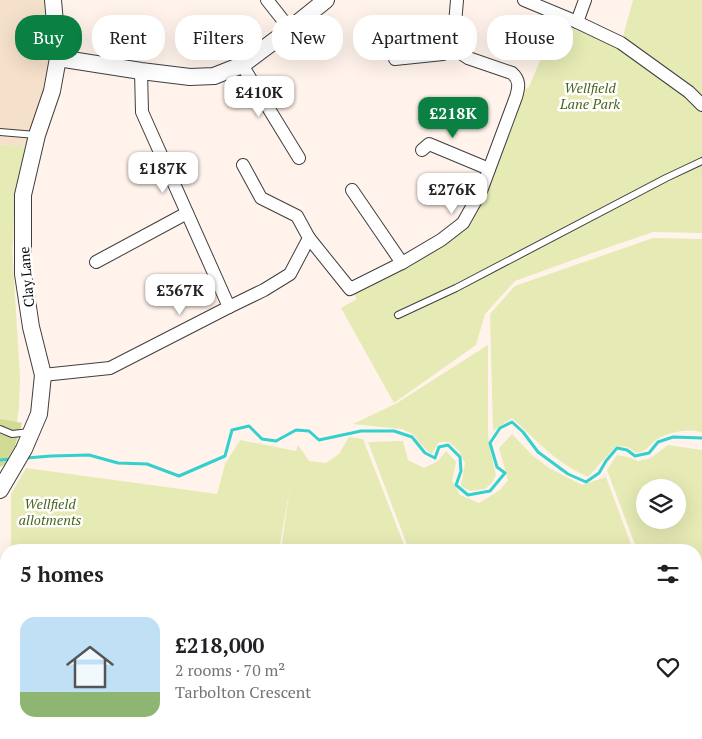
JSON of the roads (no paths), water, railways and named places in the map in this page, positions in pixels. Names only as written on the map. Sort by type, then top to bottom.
[{"type":"street","name":"Clay Lane","points":[[53,0],[54,15]]},
{"type":"street","points":[[267,0],[279,15]]},
{"type":"street","points":[[307,15],[326,0]]},
{"type":"street","points":[[456,15],[458,0]]},
{"type":"street","points":[[524,0],[621,43],[689,92],[702,105]]},
{"type":"street","points":[[577,22],[585,0]]},
{"type":"street","points":[[71,60],[190,77],[214,76],[242,65],[272,42]]},
{"type":"street","name":"Clay Lane","points":[[0,490],[24,449],[39,414],[43,375],[31,327],[23,274],[23,195],[37,135],[52,92],[58,60]]},
{"type":"street","points":[[243,165],[261,198],[297,216],[309,238],[350,289],[402,263],[441,240],[463,223],[481,191],[519,86],[517,77],[512,73],[474,60]]},
{"type":"street","points":[[242,65],[299,158]]},
{"type":"street","points":[[141,71],[142,112],[229,307]]},
{"type":"street","points":[[422,150],[429,144],[489,169]]},
{"type":"street","points":[[352,190],[402,263]]},
{"type":"street","points":[[96,262],[187,213]]},
{"type":"street","points":[[43,375],[110,368],[264,290],[290,274],[309,238]]},
{"type":"lane","points":[[0,132],[37,135]]},
{"type":"lane","points":[[398,314],[456,288],[702,161]]},
{"type":"lane","points":[[0,429],[12,434],[31,432]]},
{"type":"waterway","points":[[26,458],[89,455],[118,463],[147,464],[179,476],[225,456],[232,430],[249,426],[262,439],[276,441],[296,430],[309,431],[319,440],[361,431],[394,431],[412,437],[425,453],[435,458],[439,447],[448,445],[460,457],[461,471],[456,485],[468,495],[490,491],[505,473],[497,467],[490,443],[500,428],[512,422],[523,432],[538,452],[568,474],[586,482],[599,473],[617,448],[627,450],[635,456],[649,453],[658,442],[673,437],[702,438]]},
{"type":"waterway","points":[[0,460],[12,459]]},
{"type":"park label","name":"Wellfield Lane Park","points":[[590,95]]},
{"type":"park label","name":"Wellfield allotments","points":[[50,512]]}]
